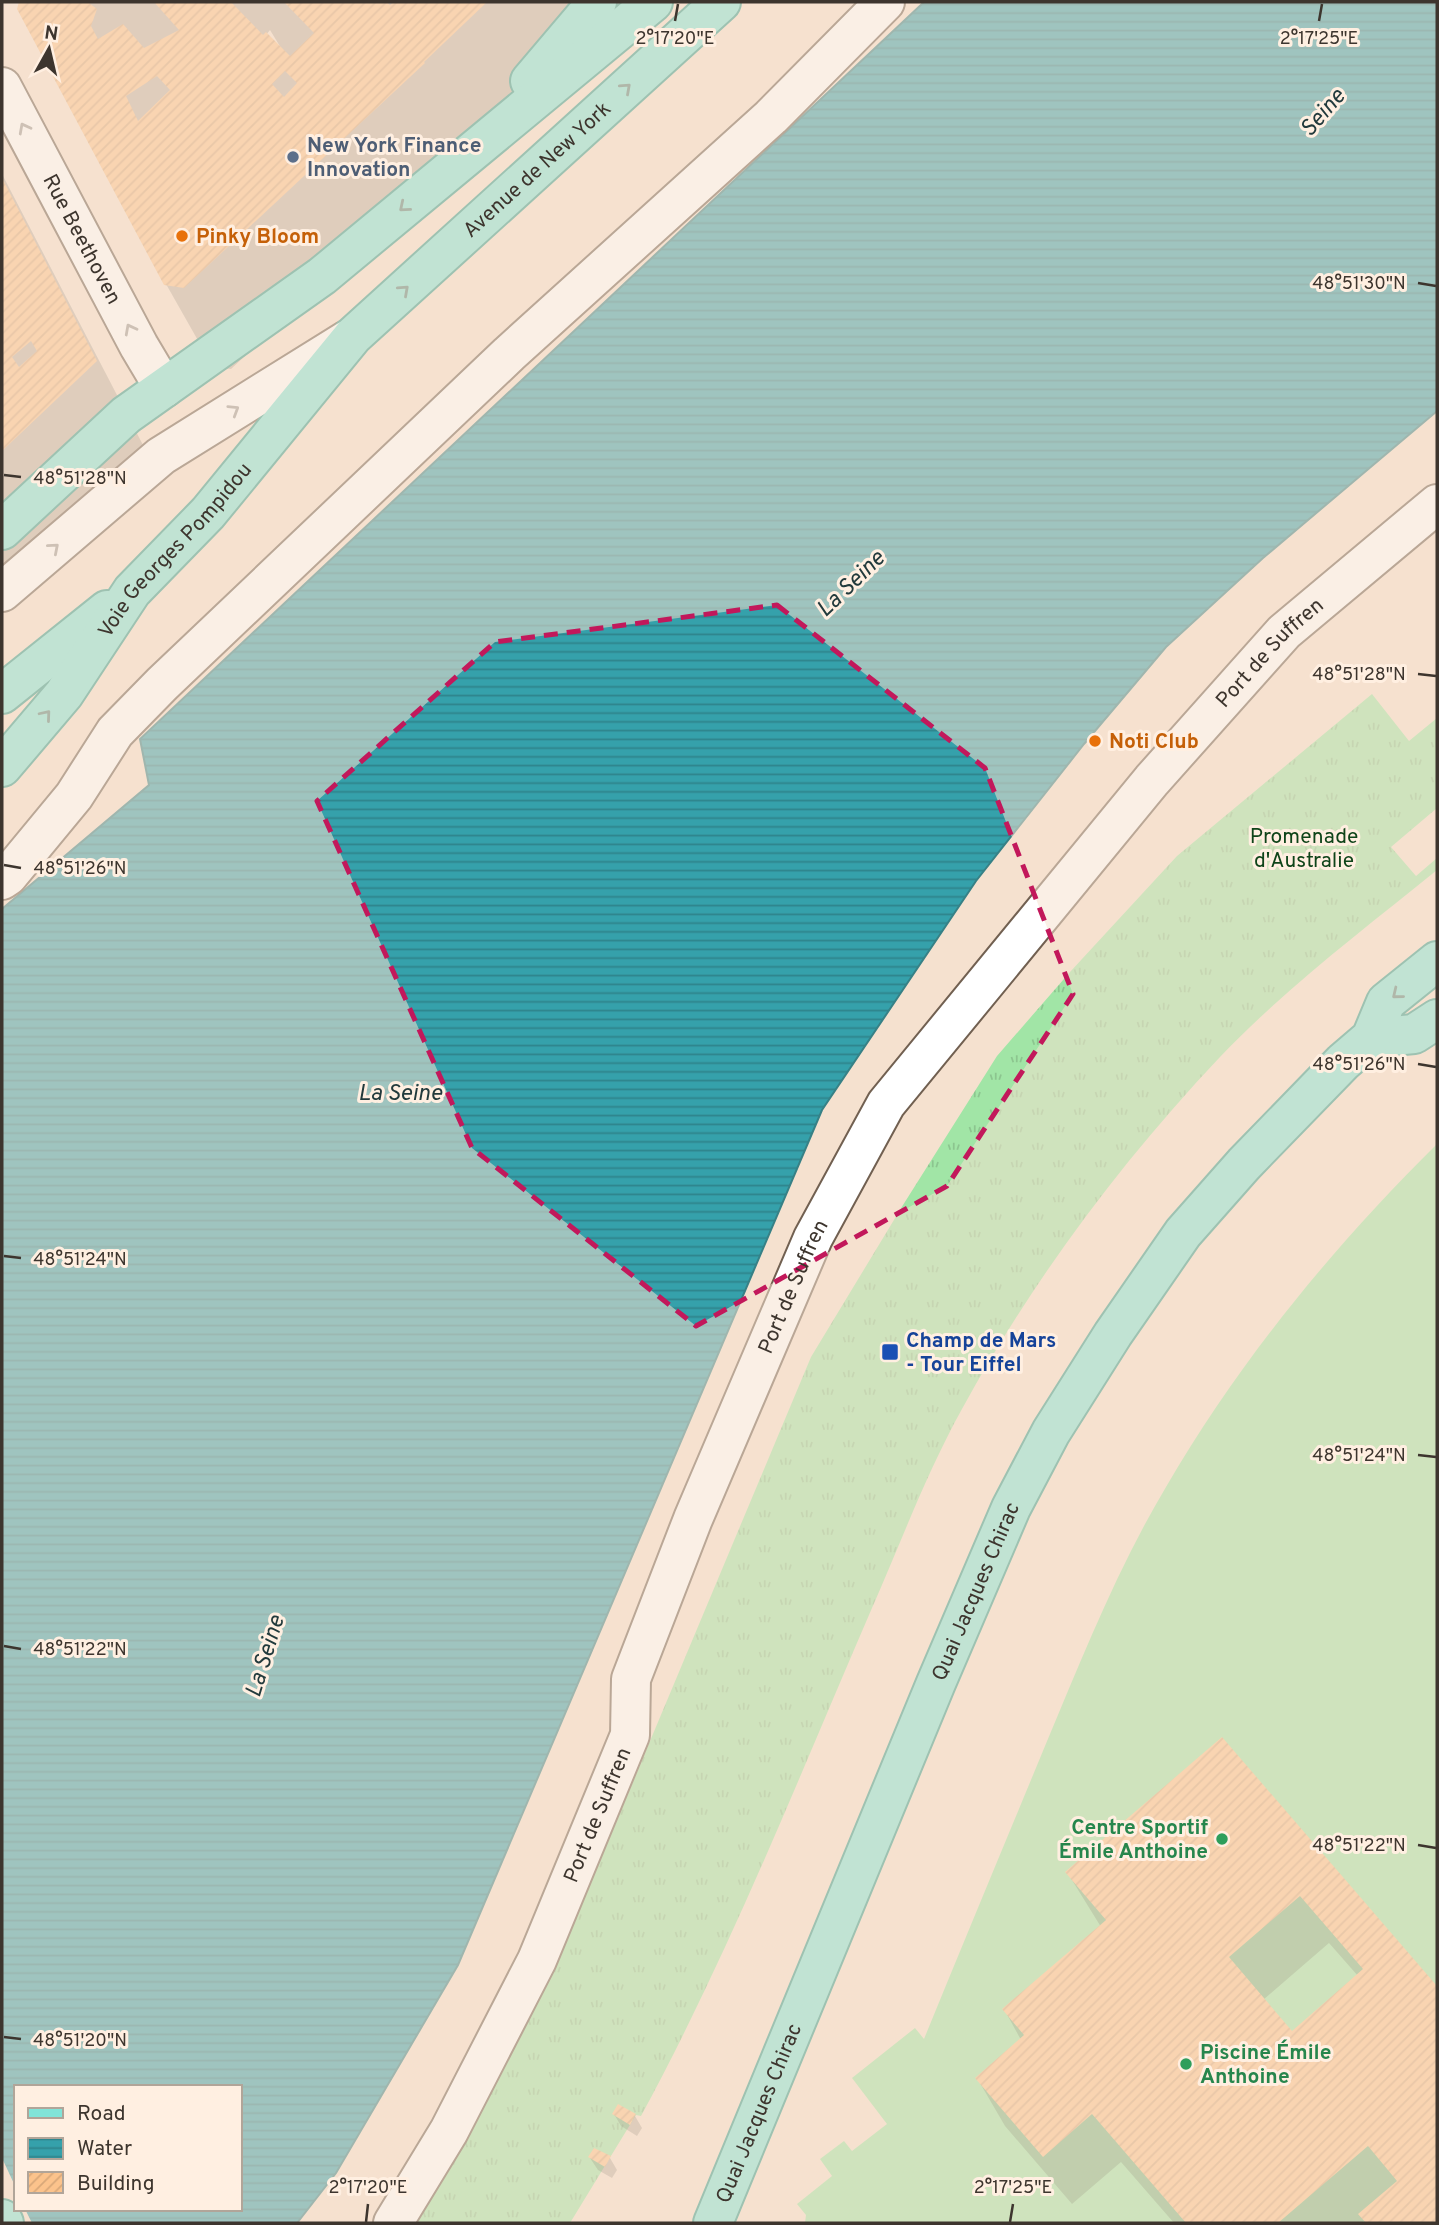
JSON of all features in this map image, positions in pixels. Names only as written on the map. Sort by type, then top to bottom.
[{"type":"main road","points":[[475,148],[597,2]]},
{"type":"main road","points":[[2,530],[127,415],[322,276],[653,2]]},
{"type":"main road","name":"Avenue de New York","points":[[353,336],[720,2]]},
{"type":"main road","name":"Voie Georges Pompidou","points":[[2,767],[64,694],[132,591],[208,513],[353,336]]},
{"type":"main road","points":[[2,694],[132,591]]},
{"type":"main road","name":"Quai Jacques Chirac","points":[[713,2223],[936,1683],[1011,1508],[1051,1432],[1113,1334],[1183,1233],[1244,1164],[1343,1062],[1371,1038],[1386,1002],[1437,961]]},
{"type":"main road","points":[[1371,1038],[1414,1034],[1437,1019]]},
{"type":"street","points":[[2,880],[74,796],[115,732],[162,684],[509,354],[771,117],[885,2]]},
{"type":"street","name":"Rue Beethoven","points":[[2,87],[139,346],[164,388]]},
{"type":"street","points":[[2,592],[160,456],[353,336]]},
{"type":"street","name":"Port de Suffren","points":[[393,2223],[449,2131],[537,1961],[630,1735],[631,1679],[693,1518],[813,1238],[886,1104],[1152,780],[1284,632],[1437,504]]},
{"type":"highlighted area","points":[[777,605],[985,768],[1073,994],[947,1186],[696,1326],[472,1148],[317,801],[495,642]]},
{"type":"green space","name":"Promenade d'Australie","points":[[1372,694],[1409,741],[1437,718],[1437,808],[1391,847],[1416,876],[1437,858],[1437,870],[1298,983],[1220,1057],[1113,1181],[1048,1269],[1018,1315],[989,1361],[937,1457],[762,1865],[673,2054],[641,2116],[636,2115],[570,2223],[416,2223],[446,2173],[527,2017],[601,1858],[811,1357],[903,1205],[997,1056],[1070,972],[1177,856]]},
{"type":"green space","name":"Centre Sportif Émile Anthoine","points":[[1437,1144],[1437,2223],[805,2223],[806,2215],[797,2204],[832,2176],[820,2159],[844,2141],[852,2151],[887,2124],[852,2078],[915,2028],[924,2039],[1087,1647],[1116,1582],[1166,1487],[1225,1394],[1290,1306],[1361,1223]]},
{"type":"water","name":"La Seine","points":[[924,2],[1437,2],[1437,411],[1263,558],[1166,647],[1084,744],[976,881],[822,1110],[458,1965],[336,2173],[297,2223],[2,2223],[2,909],[149,785],[140,739]]},
{"type":"pier","points":[[2,2158],[14,2184],[14,2211],[26,2211],[32,2223],[2,2223]]},
{"type":"building","points":[[19,2],[91,2],[89,3],[97,9],[91,26],[98,39],[123,24],[144,48],[179,30],[154,2],[231,2],[263,35],[266,32],[290,56],[314,33],[284,2],[386,2],[390,5],[394,2],[487,2],[184,288],[164,285],[17,9]],"holes":[[[285,71],[297,83],[284,97],[272,84]],[[157,76],[170,90],[138,121],[126,96]]]},
{"type":"building","points":[[2,178],[97,361],[2,451]],"holes":[[[31,341],[37,351],[19,367],[12,357]]]},
{"type":"building","points":[[1222,1737],[1437,1986],[1437,2223],[1366,2223],[1358,2214],[1397,2181],[1368,2146],[1278,2223],[1186,2223],[1092,2114],[1043,2157],[975,2078],[1024,2035],[1002,2009],[1106,1920],[1065,1872]],"holes":[[[1300,1896],[1363,1969],[1292,2031],[1229,1957]]]},
{"type":"building","points":[[618,2104],[636,2114],[630,2125],[612,2114]]},
{"type":"building","points":[[594,2148],[611,2156],[605,2167],[588,2157]]},
{"type":"place","name":"New York Finance Innovation","points":[[293,157]]},
{"type":"place","name":"Pinky Bloom","points":[[182,236]]},
{"type":"place","name":"Noti Club","points":[[1095,741]]},
{"type":"place","name":"Champ de Mars - Tour Eiffel","points":[[890,1352]]},
{"type":"place","name":"Centre Sportif Émile Anthoine","points":[[1222,1839]]},
{"type":"place","name":"Piscine Émile Anthoine","points":[[1186,2064]]},
{"type":"water label","name":"Seine","points":[[1322,112]]}]
